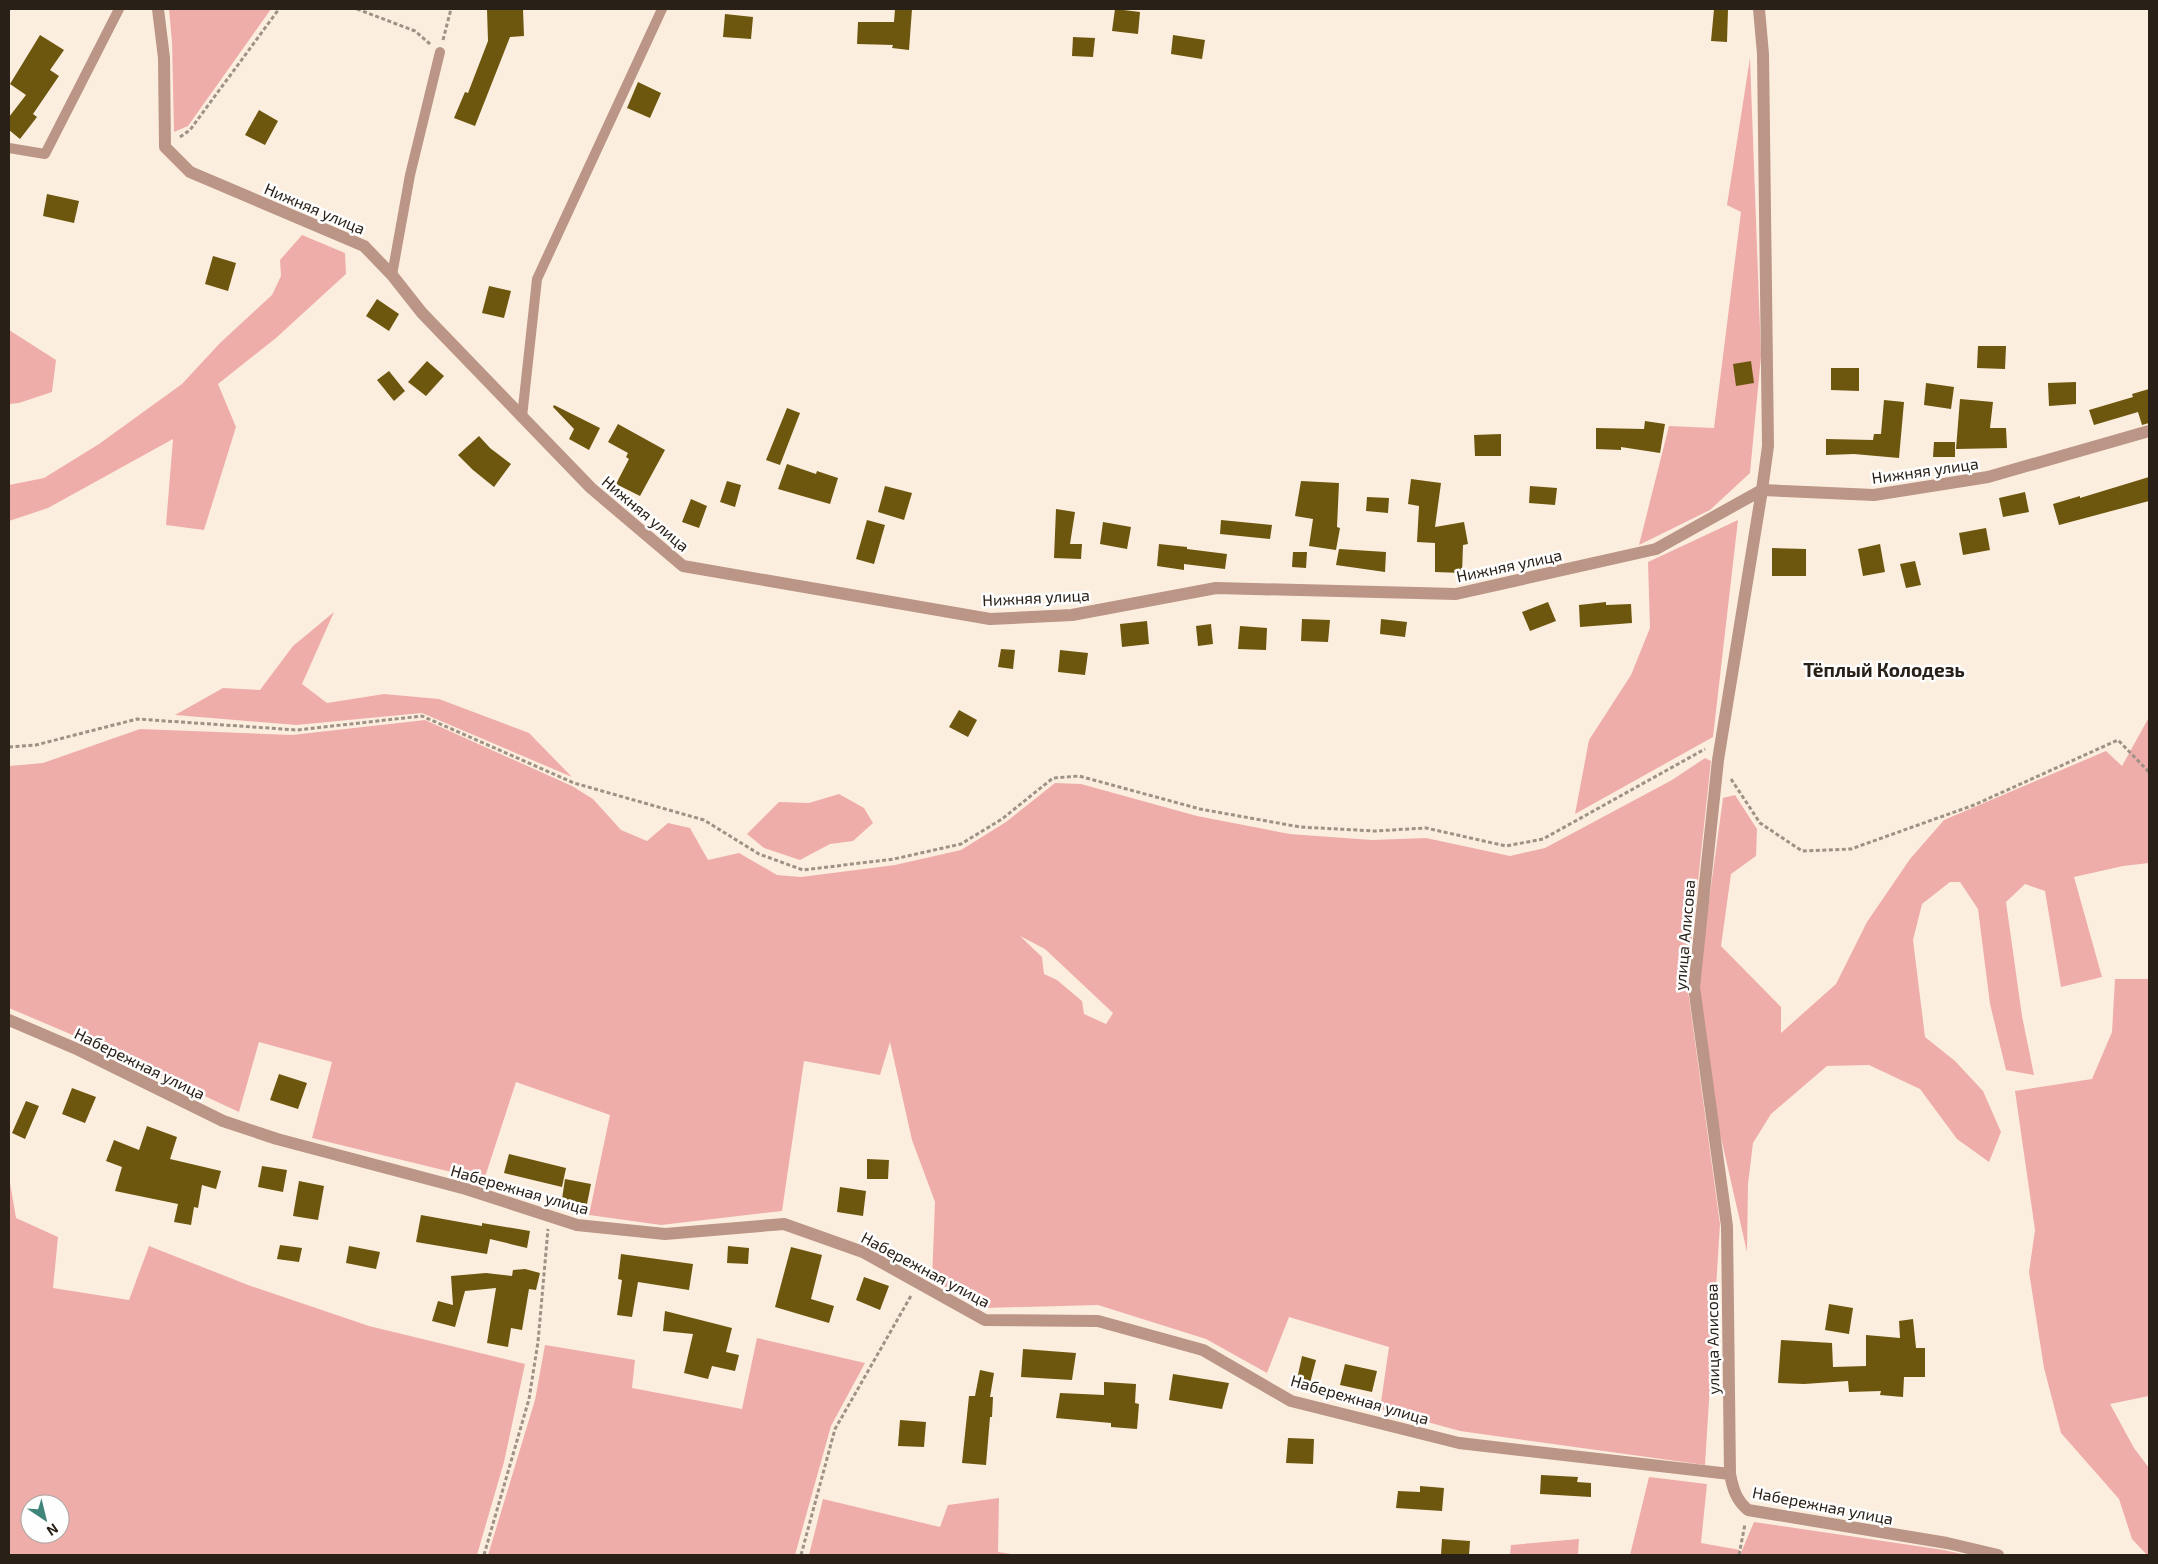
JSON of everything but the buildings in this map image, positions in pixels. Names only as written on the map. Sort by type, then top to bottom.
[{"type":"street","points":[[158,9],[164,58],[165,147]]},
{"type":"street","name":"улица Алисова","points":[[1730,1474],[1727,1226],[1694,987],[1718,760],[1768,446],[1763,54],[1759,9]]},
{"type":"street","name":"Нижняя улица","points":[[165,147],[190,172],[364,246],[392,275],[422,312],[591,488],[683,566],[990,619],[1072,615],[1216,588],[1456,594],[1656,550],[1762,490],[1874,495],[1988,477],[2149,431]]},
{"type":"street","name":"Набережная улица","points":[[9,1020],[78,1050],[223,1121],[277,1139],[466,1190],[577,1225],[665,1234],[784,1224],[863,1252],[985,1320],[1098,1321],[1203,1350],[1291,1401],[1459,1444],[1730,1474],[1733,1492],[1740,1504],[1748,1510],[1947,1543],[1998,1555]]},
{"type":"lane","points":[[9,148],[45,154],[119,9]]},
{"type":"lane","points":[[522,417],[537,279],[662,9]]},
{"type":"lane","points":[[392,275],[410,175],[440,52]]},
{"type":"path","points":[[165,147],[190,130],[280,9]]},
{"type":"path","points":[[357,9],[415,31],[440,52],[451,9]]},
{"type":"path","points":[[9,747],[36,745],[138,719],[297,730],[422,716],[574,782],[704,820],[759,854],[803,870],[894,859],[961,844],[1002,819],[1053,778],[1079,776],[1200,810],[1300,827],[1375,831],[1426,828],[1506,846],[1542,839],[1721,741]]},
{"type":"path","points":[[1718,760],[1760,823],[1802,851],[1851,848],[1974,805],[2118,740],[2149,772]]},
{"type":"path","points":[[484,1555],[529,1399],[538,1342],[549,1216]]},
{"type":"path","points":[[801,1555],[835,1429],[918,1283]]},
{"type":"path","points":[[1739,1555],[1748,1510]]},
{"type":"shaded area","points":[[169,9],[271,9],[188,126],[174,132],[172,42]]},
{"type":"shaded area","points":[[1750,58],[1761,356],[1750,473],[1710,510],[1639,545],[1669,426],[1714,428],[1741,212],[1727,205]]},
{"type":"shaded area","points":[[302,235],[345,253],[346,274],[276,338],[218,384],[236,427],[204,530],[166,525],[173,439],[48,508],[9,521],[9,485],[44,478],[99,444],[182,384],[220,343],[272,295],[281,276],[280,260]]},
{"type":"shaded area","points":[[9,330],[56,360],[52,392],[19,403],[9,404]]},
{"type":"shaded area","points":[[1738,520],[1713,737],[1575,814],[1589,740],[1631,675],[1650,628],[1648,562]]},
{"type":"shaded area","points":[[334,612],[302,684],[327,703],[384,694],[439,699],[529,733],[572,777],[422,713],[296,725],[175,715],[223,688],[260,690],[293,646]]},
{"type":"shaded area","points":[[2148,719],[2149,863],[2123,866],[2074,877],[2102,977],[2061,987],[2045,891],[2025,884],[2006,902],[2022,1016],[2034,1075],[2006,1070],[1990,1004],[1978,909],[1960,882],[1950,882],[1922,904],[1913,940],[1925,1037],[1955,1061],[1983,1091],[2001,1132],[1989,1162],[1957,1139],[1920,1089],[1869,1065],[1827,1066],[1771,1114],[1753,1143],[1748,1184],[1747,1252],[1719,1129],[1698,982],[1723,798],[1735,795],[1757,829],[1756,856],[1731,874],[1721,946],[1781,1007],[1781,1033],[1836,984],[1867,922],[1910,859],[1944,820],[2106,751],[2122,766]]},
{"type":"shaded area","points":[[425,720],[572,786],[593,799],[621,830],[647,841],[668,823],[690,828],[708,860],[739,853],[777,875],[801,877],[895,865],[961,850],[1006,822],[1055,783],[1081,784],[1197,816],[1290,834],[1372,840],[1426,838],[1510,856],[1545,848],[1672,780],[1705,758],[1711,761],[1687,983],[1720,1224],[1705,1465],[1460,1431],[1380,1409],[1389,1347],[1289,1317],[1267,1373],[1206,1339],[1098,1305],[984,1308],[932,1280],[935,1202],[912,1140],[890,1042],[880,1075],[804,1061],[782,1211],[661,1225],[589,1215],[610,1115],[516,1082],[484,1180],[312,1138],[332,1062],[259,1042],[239,1112],[82,1039],[9,1008],[9,766],[43,763],[140,729],[292,735]],"holes":[[[1020,936],[1045,949],[1113,1013],[1106,1024],[1084,1014],[1082,1001],[1057,980],[1044,974],[1042,957]]]},
{"type":"shaded area","points":[[839,794],[864,808],[873,823],[853,841],[830,844],[800,860],[764,848],[747,834],[779,802],[809,803]]},
{"type":"shaded area","points":[[2115,979],[2149,979],[2149,1396],[2110,1404],[2134,1448],[2149,1468],[2149,1555],[2132,1539],[2119,1499],[2061,1433],[2044,1368],[2029,1272],[2035,1230],[2015,1091],[2092,1079],[2112,1032]]},
{"type":"shaded area","points":[[9,1177],[16,1218],[58,1237],[53,1288],[129,1300],[149,1246],[248,1285],[369,1326],[525,1364],[504,1462],[477,1555],[9,1555]]},
{"type":"shaded area","points":[[757,1338],[865,1363],[831,1426],[795,1555],[488,1555],[535,1400],[545,1345],[635,1360],[632,1388],[742,1409]]},
{"type":"shaded area","points":[[1649,1477],[1707,1484],[1701,1543],[1740,1550],[1738,1555],[1630,1555]]},
{"type":"shaded area","points":[[999,1498],[998,1552],[1018,1555],[809,1555],[823,1499],[940,1527],[948,1505]]},
{"type":"shaded area","points":[[1754,1522],[1944,1550],[1966,1555],[1740,1555]]},
{"type":"shaded area","points":[[1579,1539],[1578,1555],[1510,1555],[1511,1545]]},
{"type":"district","name":"Тёплый Колодезь","points":[[1884,669]]}]
